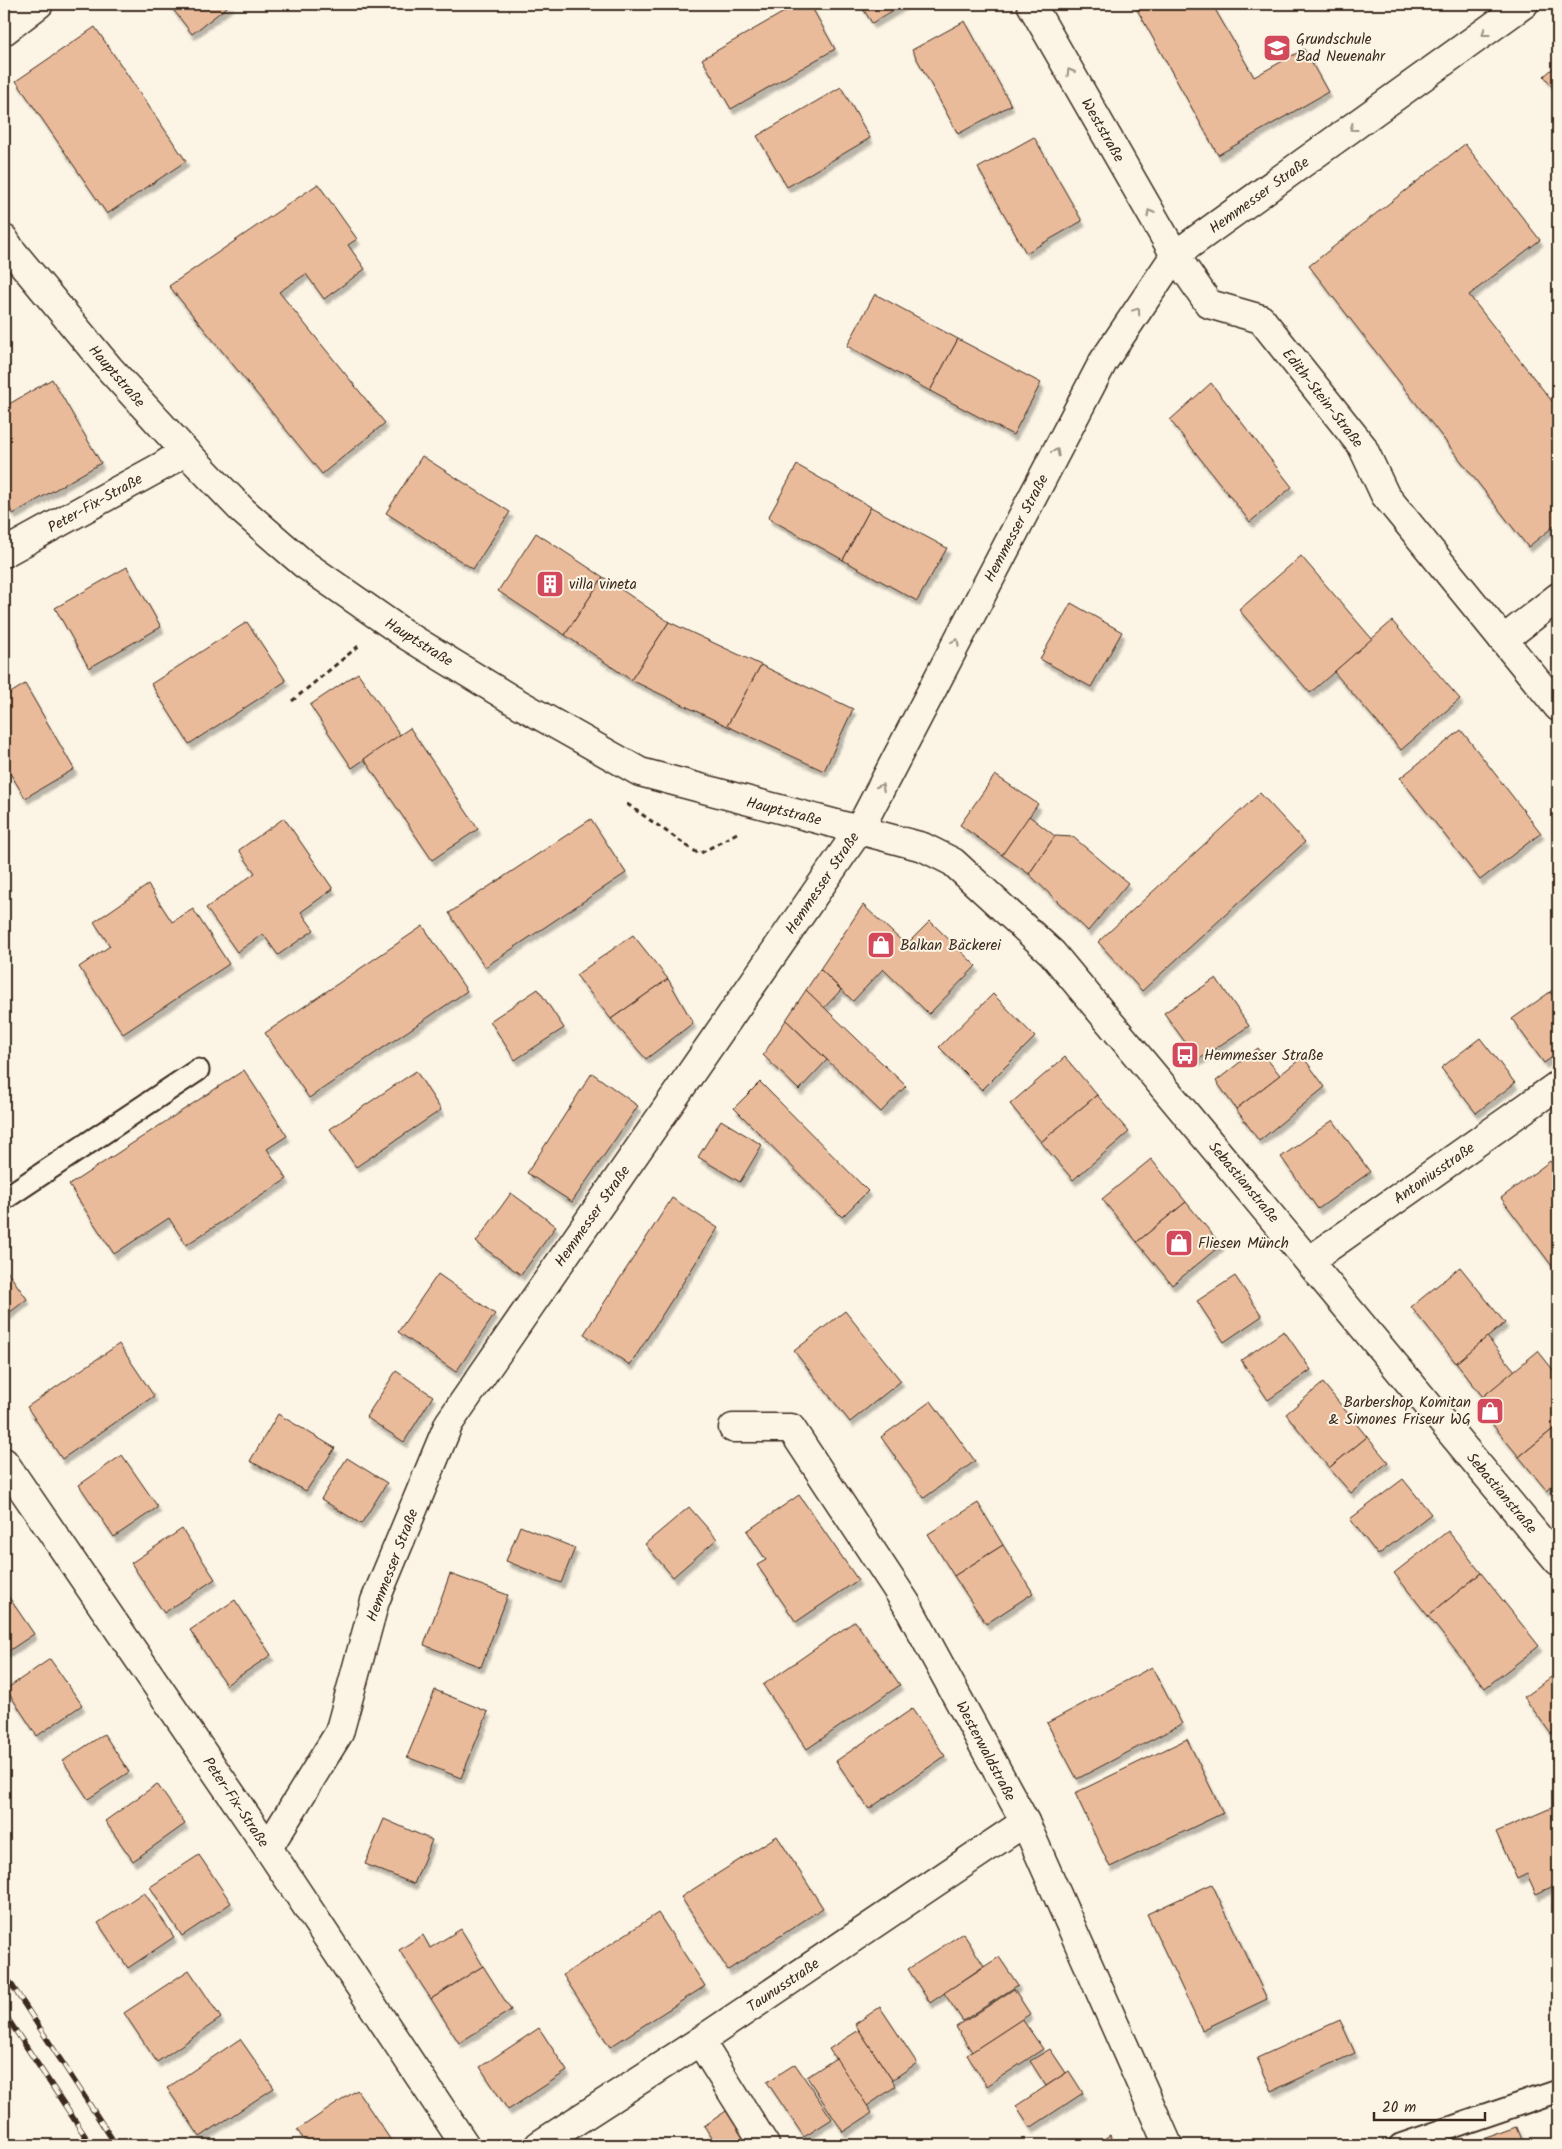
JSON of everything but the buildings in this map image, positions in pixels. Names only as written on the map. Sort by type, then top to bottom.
[{"type":"street","points":[[4,31],[39,4]]},
{"type":"street","name":"Weststraße","points":[[1031,4],[1175,255]]},
{"type":"street","name":"Hemmesser Straße","points":[[268,1848],[339,1733],[375,1601],[449,1423],[859,830],[1103,362],[1175,255],[1524,4]]},
{"type":"street","name":"Hauptstraße","points":[[4,239],[108,368],[243,511],[304,564],[406,635],[514,701],[640,772],[923,847],[953,862]]},
{"type":"street","name":"Edith-Stein-Straße","points":[[1175,255],[1209,304],[1261,319],[1362,446],[1385,495],[1558,707]]},
{"type":"street","name":"Peter-Fix-Straße","points":[[4,553],[158,468],[185,451]]},
{"type":"street","points":[[1503,640],[1558,597]]},
{"type":"street","name":"Sebastianstraße","points":[[953,862],[1052,953],[1558,1561]]},
{"type":"street","name":"Antoniusstraße","points":[[1310,1261],[1558,1085]]},
{"type":"street","name":"Westerwaldstraße","points":[[733,1428],[791,1428],[906,1602],[1025,1822],[1168,2145]]},
{"type":"street","name":"Peter-Fix-Straße","points":[[4,1462],[268,1848],[465,2145]]},
{"type":"street","name":"Taunusstraße","points":[[539,2145],[700,2041],[1025,1822]]},
{"type":"street","points":[[700,2041],[765,2145]]},
{"type":"lane","points":[[4,1199],[198,1070]]},
{"type":"lane","points":[[1400,2145],[1558,2091]]},
{"type":"path","points":[[292,702],[364,642]]},
{"type":"railway","points":[[4,1973],[116,2145]]},
{"type":"railway","points":[[4,2013],[91,2145]]},
{"type":"place","name":"Grundschule Bad Neuenahr","points":[[1277,48]]},
{"type":"place","name":"villa vineta","points":[[550,584]]},
{"type":"place","name":"Balkan Bäckerei","points":[[881,945]]},
{"type":"place","name":"Hemmesser Straße","points":[[1185,1055]]},
{"type":"place","name":"Fliesen Münch","points":[[1179,1243]]},
{"type":"place","name":"Barbershop Komitan & Simones Friseur WG","points":[[1490,1411]]}]
